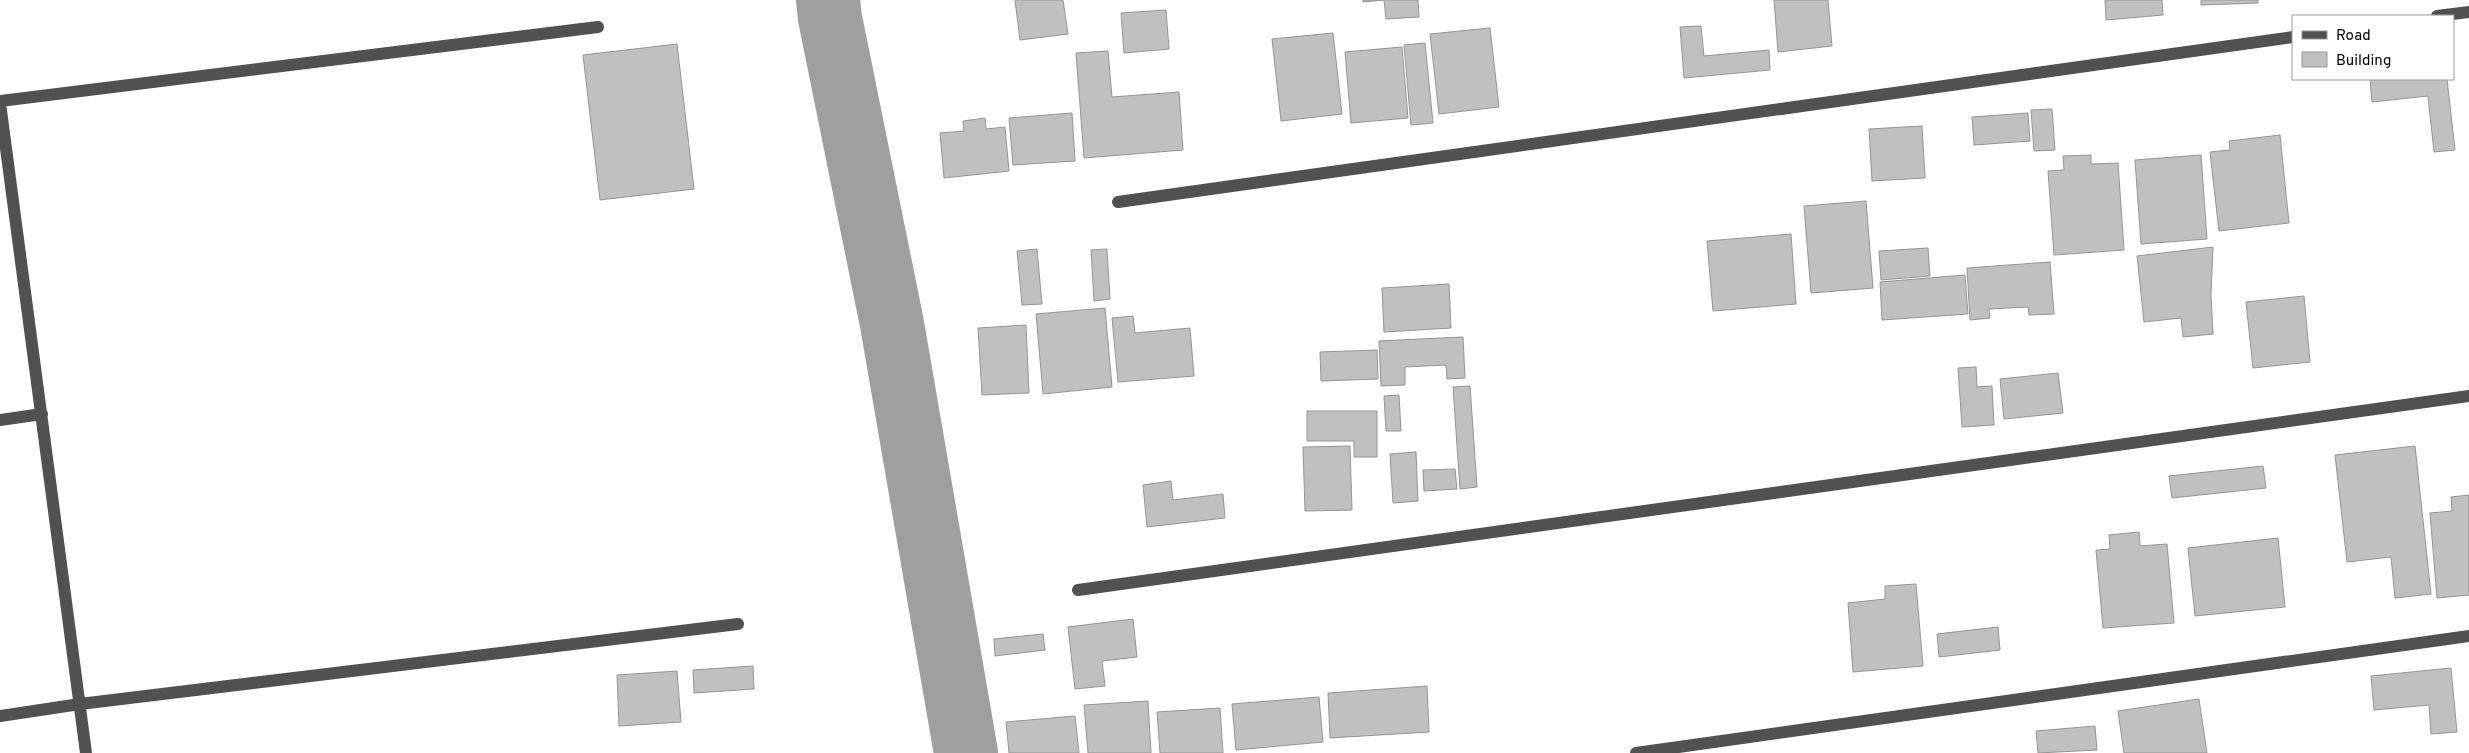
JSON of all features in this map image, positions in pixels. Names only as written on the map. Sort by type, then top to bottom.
[{"type":"street","points":[[2445,15],[2469,12]]},
{"type":"street","points":[[86,753],[0,102],[598,28]]},
{"type":"street","points":[[1118,202],[2292,37]]},
{"type":"street","points":[[1078,590],[2469,396]]},
{"type":"street","points":[[0,420],[42,414]]},
{"type":"street","points":[[0,716],[80,704],[738,624]]},
{"type":"street","points":[[1636,753],[2469,636]]},
{"type":"building","points":[[1015,0],[1063,0],[1068,34],[1020,40]]},
{"type":"building","points":[[1363,0],[1384,0],[1363,2]]},
{"type":"building","points":[[1384,0],[1418,0],[1419,17],[1386,19]]},
{"type":"building","points":[[1774,0],[1828,0],[1832,46],[1778,52]]},
{"type":"building","points":[[2105,0],[2162,0],[2163,15],[2106,20]]},
{"type":"building","points":[[2201,0],[2258,0],[2258,3],[2201,5]]},
{"type":"building","points":[[1166,10],[1169,49],[1124,53],[1121,13]]},
{"type":"building","points":[[1701,26],[1704,56],[1769,50],[1770,70],[1684,78],[1680,27]]},
{"type":"building","points":[[1490,28],[1499,107],[1439,114],[1430,34]]},
{"type":"building","points":[[1333,33],[1342,114],[1281,121],[1272,39]]},
{"type":"building","points":[[1425,43],[1433,123],[1411,125],[1404,45]]},
{"type":"building","points":[[677,44],[694,189],[600,200],[583,55]]},
{"type":"building","points":[[1402,47],[1408,118],[1351,123],[1345,52]]},
{"type":"building","points":[[1108,51],[1112,97],[1179,92],[1183,150],[1084,158],[1076,53]]},
{"type":"building","points":[[2370,80],[2447,80],[2455,150],[2434,152],[2428,96],[2372,102]]},
{"type":"building","points":[[2052,109],[2055,150],[2034,151],[2031,110]]},
{"type":"building","points":[[1072,113],[1075,161],[1013,165],[1009,118]]},
{"type":"building","points":[[2028,113],[2030,141],[1974,145],[1972,117]]},
{"type":"building","points":[[985,118],[986,129],[1005,127],[1009,171],[944,178],[940,133],[964,131],[963,121]]},
{"type":"building","points":[[1922,126],[1925,178],[1872,181],[1869,129]]},
{"type":"building","points":[[2280,135],[2289,223],[2219,231],[2210,152],[2230,150],[2229,141]]},
{"type":"building","points":[[2091,155],[2091,164],[2118,163],[2124,250],[2054,255],[2048,171],[2064,170],[2063,156]]},
{"type":"building","points":[[2201,155],[2207,239],[2141,244],[2135,160]]},
{"type":"building","points":[[1866,201],[1873,288],[1811,293],[1804,206]]},
{"type":"building","points":[[1791,234],[1796,304],[1713,311],[1707,241]]},
{"type":"building","points":[[2213,247],[2211,295],[2213,334],[2183,337],[2181,318],[2144,322],[2137,256]]},
{"type":"building","points":[[1928,248],[1930,276],[1881,280],[1879,251]]},
{"type":"building","points":[[1037,249],[1042,304],[1022,305],[1017,251]]},
{"type":"building","points":[[1107,249],[1110,299],[1094,301],[1091,250]]},
{"type":"building","points":[[2050,262],[2054,314],[2029,315],[2028,307],[1989,309],[1990,318],[1970,320],[1967,268]]},
{"type":"building","points":[[1965,275],[1968,314],[1882,320],[1880,282]]},
{"type":"building","points":[[1449,284],[1451,328],[1384,332],[1382,288]]},
{"type":"building","points":[[2304,296],[2310,362],[2253,368],[2246,302]]},
{"type":"building","points":[[1105,308],[1112,387],[1043,394],[1036,314]]},
{"type":"building","points":[[1133,316],[1135,333],[1190,328],[1194,376],[1118,382],[1112,318]]},
{"type":"building","points":[[1026,325],[1029,393],[982,395],[978,328]]},
{"type":"building","points":[[1463,337],[1465,378],[1447,379],[1446,365],[1405,367],[1405,385],[1381,386],[1379,341]]},
{"type":"building","points":[[1377,350],[1378,379],[1321,381],[1320,352]]},
{"type":"building","points":[[1976,367],[1977,387],[1992,386],[1994,425],[1962,427],[1958,368]]},
{"type":"building","points":[[2058,373],[2063,413],[2004,419],[2000,379]]},
{"type":"building","points":[[1470,386],[1477,487],[1460,489],[1453,387]]},
{"type":"building","points":[[1399,395],[1401,431],[1386,431],[1384,396]]},
{"type":"building","points":[[1307,411],[1377,411],[1377,457],[1354,457],[1354,441],[1307,441]]},
{"type":"building","points":[[1350,446],[1352,510],[1305,511],[1303,447]]},
{"type":"building","points":[[2415,446],[2431,594],[2395,598],[2391,557],[2347,562],[2335,455]]},
{"type":"building","points":[[1416,452],[1418,501],[1393,503],[1390,454]]},
{"type":"building","points":[[2263,466],[2266,488],[2172,498],[2169,476]]},
{"type":"building","points":[[1455,469],[1457,489],[1424,491],[1423,470]]},
{"type":"building","points":[[1171,481],[1173,500],[1223,494],[1225,518],[1147,527],[1143,485]]},
{"type":"building","points":[[2469,495],[2469,595],[2437,598],[2430,513],[2452,511],[2451,497]]},
{"type":"building","points":[[2139,532],[2140,546],[2167,544],[2174,623],[2103,628],[2096,550],[2110,549],[2109,535]]},
{"type":"building","points":[[2278,538],[2285,607],[2195,616],[2188,548]]},
{"type":"building","points":[[1916,584],[1923,666],[1853,672],[1848,603],[1885,599],[1885,586]]},
{"type":"building","points":[[1133,619],[1137,657],[1102,661],[1105,686],[1075,689],[1068,627]]},
{"type":"building","points":[[1998,627],[2000,650],[1939,657],[1937,634]]},
{"type":"building","points":[[1043,634],[1045,650],[995,656],[994,639]]},
{"type":"building","points":[[753,666],[754,689],[694,693],[693,670]]},
{"type":"building","points":[[2451,668],[2457,732],[2431,734],[2429,705],[2374,710],[2371,676]]},
{"type":"building","points":[[677,671],[681,722],[619,726],[617,675]]},
{"type":"building","points":[[1427,686],[1429,732],[1330,738],[1328,693]]},
{"type":"building","points":[[1319,697],[1323,742],[1236,750],[1232,704]]},
{"type":"building","points":[[2199,699],[2207,753],[2124,753],[2118,711]]},
{"type":"building","points":[[1148,701],[1151,753],[1088,753],[1084,705]]},
{"type":"building","points":[[1220,708],[1223,753],[1160,753],[1157,712]]},
{"type":"building","points":[[1075,716],[1079,753],[1009,753],[1006,722]]},
{"type":"building","points":[[2095,726],[2097,750],[2038,753],[2036,731]]},
{"type":"waterway","points":[[828,0],[830,18],[892,324],[966,753]]}]
